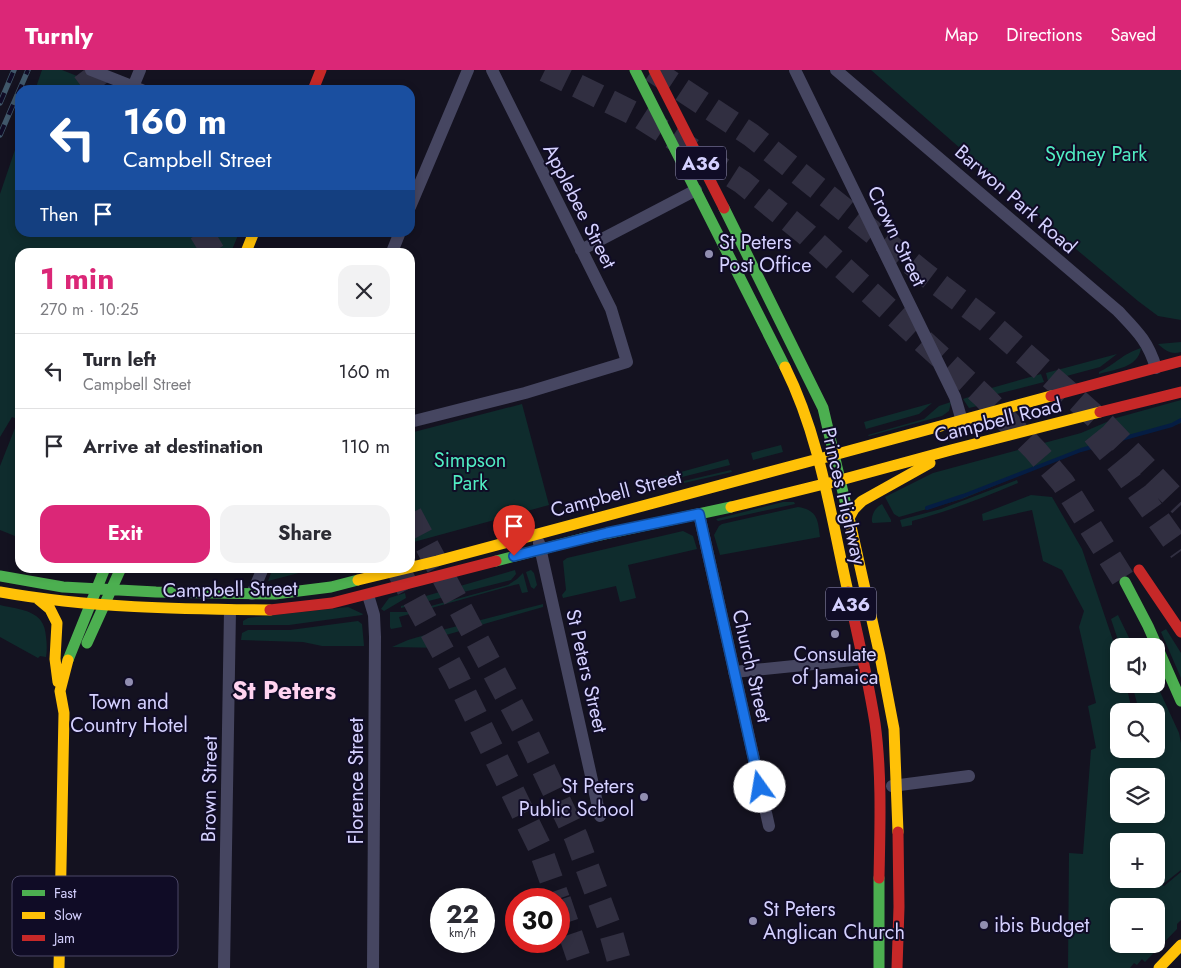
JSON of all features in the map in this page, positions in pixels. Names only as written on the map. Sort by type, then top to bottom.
[{"type":"main road","points":[[315,85],[321,70]]},
{"type":"main road","name":"Princes Highway","points":[[635,70],[796,389],[818,459],[863,659],[875,724],[880,788],[879,968]]},
{"type":"main road","name":"Princes Highway","points":[[654,70],[823,408],[880,656],[894,730],[899,907],[897,968]]},
{"type":"main road","name":"Campbell Road","points":[[835,454],[1181,361]]},
{"type":"main road","name":"Campbell Road","points":[[824,484],[1181,392]]},
{"type":"main road","points":[[849,518],[854,508],[862,500],[951,450]]},
{"type":"main road","name":"Campbell Street","points":[[415,567],[835,454]]},
{"type":"main road","name":"Campbell Street","points":[[0,592],[38,599],[104,606],[159,609],[274,610],[332,603],[368,596],[646,524],[699,514],[824,484]]},
{"type":"main road","points":[[1139,570],[1181,632]]},
{"type":"main road","points":[[60,691],[68,659],[103,573]]},
{"type":"main road","points":[[85,650],[118,573]]},
{"type":"main road","name":"Campbell Street","points":[[0,576],[63,587],[96,590],[252,594],[330,588],[389,573]]},
{"type":"main road","points":[[1125,582],[1148,626],[1181,701]]},
{"type":"main road","points":[[38,599],[50,609],[57,623],[55,659],[64,714],[61,876]]},
{"type":"main road","points":[[64,714],[76,677]]},
{"type":"main road","points":[[1159,968],[1181,945]]},
{"type":"street","points":[[91,70],[129,85]]},
{"type":"street","points":[[138,85],[140,70]]},
{"type":"street","points":[[415,194],[468,70]]},
{"type":"street","name":"Applebee Street","points":[[415,421],[526,392],[627,362],[611,309],[492,70]]},
{"type":"street","name":"Crown Street","points":[[795,70],[955,397],[962,421]]},
{"type":"street","name":"Barwon Park Road","points":[[836,70],[1118,310],[1151,350],[1156,368]]},
{"type":"street","points":[[580,250],[696,190]]},
{"type":"street","name":"Church Street","points":[[699,514],[769,826]]},
{"type":"street","name":"St Peters Street","points":[[537,534],[600,816]]},
{"type":"street","points":[[252,594],[261,573]]},
{"type":"street","name":"Florence Street","points":[[368,596],[374,614],[373,968]]},
{"type":"street","name":"Brown Street","points":[[224,968],[230,610]]},
{"type":"street","points":[[734,672],[863,659]]},
{"type":"street","points":[[880,788],[969,776]]},
{"type":"green space","points":[[42,70],[62,70],[100,85],[37,85]]},
{"type":"green space","name":"Sydney Park","points":[[871,70],[1181,70],[1181,320],[1158,316],[1138,301],[1058,234]]},
{"type":"green space","points":[[15,150],[15,237],[237,237],[233,248],[15,248],[15,418],[12,417],[0,437],[0,194]]},
{"type":"green space","points":[[1181,342],[1181,352],[1177,353],[1169,352],[1158,344]]},
{"type":"green space","points":[[1141,348],[1139,355],[1131,364],[1099,374],[1099,372],[1124,356]]},
{"type":"green space","points":[[1117,354],[1100,367],[1048,381],[1046,373]]},
{"type":"green space","points":[[1041,374],[1044,382],[997,394],[990,393],[988,389]]},
{"type":"green space","points":[[975,395],[986,401],[986,404],[969,408],[963,399]]},
{"type":"green space","points":[[1181,400],[1181,423],[1096,446],[962,499],[899,517],[894,514],[885,497],[933,473],[1081,433],[1116,418]]},
{"type":"green space","points":[[951,402],[949,411],[942,416],[868,435],[924,419],[939,406]]},
{"type":"green space","points":[[932,403],[919,414],[866,429],[864,422]]},
{"type":"green space","name":"Simpson Park","points":[[522,404],[549,505],[415,542],[415,432]]},
{"type":"green space","points":[[15,428],[15,536],[0,530],[0,466]]},
{"type":"green space","points":[[781,445],[783,452],[753,460],[751,453]]},
{"type":"green space","points":[[728,459],[730,465],[682,477],[681,472]]},
{"type":"green space","points":[[731,470],[732,472],[684,483],[684,481]]},
{"type":"green space","points":[[674,474],[675,479],[654,484],[653,479]]},
{"type":"green space","points":[[1017,480],[1018,483],[992,494],[953,509],[912,521],[912,525],[902,527],[900,520],[941,509]]},
{"type":"green space","points":[[1031,495],[1052,497],[1082,549],[1112,638],[1110,638],[1110,693],[1128,693],[1130,703],[1110,703],[1110,758],[1165,758],[1165,703],[1137,703],[1134,693],[1161,693],[1179,733],[1181,743],[1181,870],[1165,883],[1165,833],[1110,833],[1110,888],[1165,888],[1165,885],[1181,872],[1181,920],[1177,924],[1177,929],[1165,941],[1165,898],[1110,898],[1110,953],[1154,953],[1145,962],[1142,959],[1137,965],[1134,963],[1130,968],[1068,968],[1069,853],[1083,854],[1091,750],[1096,748],[1088,706],[1096,703],[1079,627],[1084,611],[1062,570],[1043,561],[1032,510],[983,521],[982,514]]},
{"type":"green space","points":[[783,502],[794,502],[795,504],[718,521],[716,519]]},
{"type":"green space","points":[[882,504],[891,522],[873,523],[873,514]]},
{"type":"green space","points":[[798,507],[805,508],[816,517],[820,537],[720,555],[714,535],[722,524]]},
{"type":"green space","points":[[683,531],[693,536],[697,549],[628,565],[636,598],[620,602],[616,586],[563,598],[562,595],[566,590],[563,561],[567,558]]},
{"type":"green space","points":[[515,570],[516,574],[511,580],[401,608],[401,606],[410,604],[419,598]]},
{"type":"green space","points":[[531,570],[534,573],[537,585],[534,589],[531,587],[526,572]]},
{"type":"green space","points":[[271,573],[299,573],[268,581]]},
{"type":"green space","points":[[523,573],[528,592],[522,593],[519,584],[514,585],[399,617],[402,627],[391,629],[390,627],[390,612],[409,612],[508,585]]},
{"type":"green space","points":[[405,593],[406,598],[384,611],[381,609],[389,598]]},
{"type":"green space","points":[[543,604],[543,607],[446,635],[446,648],[392,647],[442,630]]},
{"type":"green space","points":[[0,605],[24,610],[37,616],[45,628],[46,657],[40,656],[38,658],[0,637]]},
{"type":"green space","points":[[348,607],[363,614],[289,625],[243,625],[243,621],[248,618]]},
{"type":"green space","points":[[1118,615],[1129,638],[1117,638],[1111,619]]},
{"type":"green space","points":[[358,621],[362,624],[364,646],[322,646],[303,642],[241,640],[242,633],[248,630],[290,630]]},
{"type":"green space","points":[[1166,629],[1181,653],[1181,678],[1165,638],[1161,632]]},
{"type":"waterway","points":[[927,508],[1081,450],[1172,425],[1181,420]]},
{"type":"tunnel","points":[[84,70],[95,85]]},
{"type":"tunnel","points":[[545,70],[639,116],[742,182],[805,233],[983,396],[1035,450],[1063,483],[1125,582]]},
{"type":"tunnel","points":[[652,70],[751,135],[926,275],[987,321],[1105,425],[1181,505]]},
{"type":"tunnel","points":[[204,237],[211,248]]},
{"type":"tunnel","points":[[1094,434],[1120,466],[1181,551]]},
{"type":"tunnel","points":[[415,523],[526,732],[576,837],[610,929],[621,968]]},
{"type":"tunnel","points":[[400,573],[456,676],[540,848],[554,888]]},
{"type":"tunnel","points":[[570,933],[582,968]]},
{"type":"railway","points":[[0,103],[14,70]]},
{"type":"railway","points":[[22,85],[28,70]]},
{"type":"railway","points":[[0,135],[15,100]]},
{"type":"traffic: fast","points":[[635,70],[785,367]]},
{"type":"traffic: fast","points":[[724,208],[823,408],[850,522]]},
{"type":"traffic: fast","points":[[496,561],[581,539],[731,507]]},
{"type":"traffic: fast","points":[[68,660],[103,573]]},
{"type":"traffic: fast","points":[[87,643],[119,573]]},
{"type":"traffic: fast","points":[[0,576],[63,587],[156,592],[275,594],[331,587],[358,580]]},
{"type":"traffic: fast","points":[[1125,582],[1148,626],[1181,701]]},
{"type":"traffic: fast","points":[[879,878],[879,968]]},
{"type":"traffic: slow","points":[[248,248],[252,237]]},
{"type":"traffic: slow","points":[[785,367],[797,394],[816,449],[848,592]]},
{"type":"traffic: slow","points":[[819,459],[1051,396]]},
{"type":"traffic: slow","points":[[826,484],[1100,412]]},
{"type":"traffic: slow","points":[[415,566],[818,459]]},
{"type":"traffic: slow","points":[[849,518],[862,501],[930,463]]},
{"type":"traffic: slow","points":[[731,507],[824,484]]},
{"type":"traffic: slow","points":[[850,522],[894,729],[898,832]]},
{"type":"traffic: slow","points":[[358,580],[387,573]]},
{"type":"traffic: slow","points":[[0,592],[101,604],[168,608],[270,610]]},
{"type":"traffic: slow","points":[[38,599],[50,609],[57,623],[55,659],[58,682]]},
{"type":"traffic: slow","points":[[61,876],[64,713],[60,691],[68,660]]},
{"type":"traffic: slow","points":[[1159,968],[1181,945]]},
{"type":"traffic: slow","points":[[59,956],[59,968]]},
{"type":"traffic: jam","points":[[315,85],[321,70]]},
{"type":"traffic: jam","points":[[654,70],[724,208]]},
{"type":"traffic: jam","points":[[1051,396],[1181,361]]},
{"type":"traffic: jam","points":[[1100,412],[1181,392]]},
{"type":"traffic: jam","points":[[270,610],[332,603],[496,561]]},
{"type":"traffic: jam","points":[[1139,570],[1181,632]]},
{"type":"traffic: jam","points":[[848,592],[875,723],[880,800],[879,878]]},
{"type":"traffic: jam","points":[[897,968],[899,907],[898,832]]},
{"type":"place","name":"St Peters Post Office","points":[[709,254]]},
{"type":"place","name":"Consulate of Jamaica","points":[[835,634]]},
{"type":"place","name":"Town and Country Hotel","points":[[129,682]]},
{"type":"place","name":"St Peters Public School","points":[[644,797]]},
{"type":"place","name":"St Peters Anglican Church","points":[[753,921]]},
{"type":"place","name":"ibis Budget","points":[[984,925]]},
{"type":"district","name":"St Peters","points":[[284,690]]},
{"type":"route","points":[[514,556],[646,524],[699,514],[760,787]]}]
